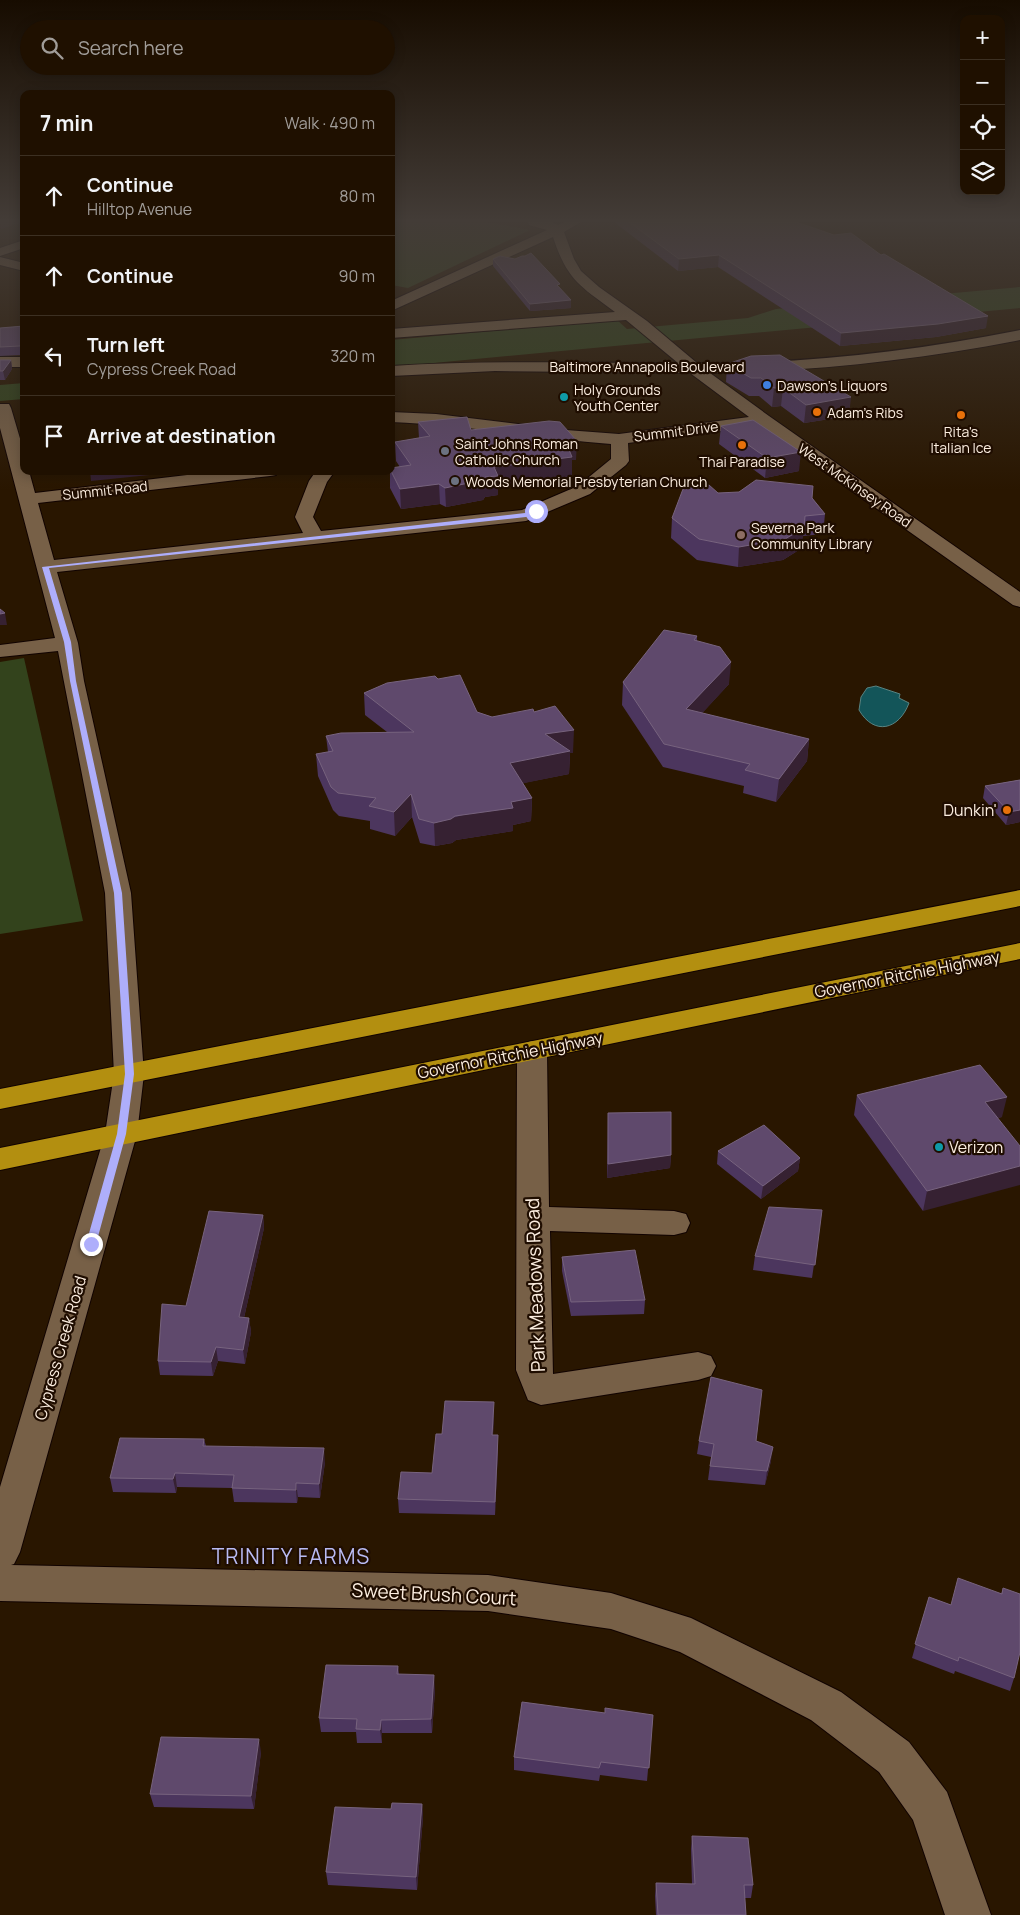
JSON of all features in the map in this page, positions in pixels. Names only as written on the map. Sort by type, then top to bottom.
[{"type":"highway","points":[[0,1100],[1020,898]]},
{"type":"highway","name":"Governor Ritchie Highway","points":[[0,1158],[1020,951]]},
{"type":"street","name":"West McKinsey Road","points":[[623,311],[669,346],[692,368],[763,420],[1020,601]]},
{"type":"street","points":[[395,334],[628,315]]},
{"type":"street","name":"Baltimore Annapolis Boulevard","points":[[395,371],[483,366],[692,368],[766,367],[839,363],[949,348],[1020,335]]},
{"type":"street","points":[[0,362],[20,362]]},
{"type":"street","name":"Cypress Creek Road","points":[[6,408],[20,466]]},
{"type":"street","name":"Summit Drive","points":[[395,417],[444,420],[566,436],[619,438],[763,420]]},
{"type":"street","points":[[45,567],[526,515],[584,490],[620,461],[619,438]]},
{"type":"street","name":"Cypress Creek Road","points":[[0,1552],[91,1244],[121,1134],[129,1074],[118,893],[73,681],[67,642],[45,567],[22,475]]},
{"type":"street","name":"Summit Road","points":[[28,499],[235,475]]},
{"type":"street","points":[[315,537],[304,517],[318,480],[322,475]]},
{"type":"street","points":[[0,651],[67,642]]},
{"type":"street","name":"Park Meadows Road","points":[[532,1051],[534,1370],[541,1390],[698,1366]]},
{"type":"street","points":[[533,1219],[674,1223]]},
{"type":"street","name":"Sweet Brush Court","points":[[0,1583],[488,1593],[611,1611],[691,1638],[826,1706],[894,1757],[931,1808],[968,1915]]},
{"type":"green space","points":[[769,311],[984,311],[395,367],[395,340],[617,320],[627,329],[748,318]]},
{"type":"green space","points":[[20,383],[20,399],[0,401],[0,385]]},
{"type":"green space","points":[[24,658],[83,921],[0,934],[0,662]]},
{"type":"water","points":[[876,686],[900,694],[899,698],[909,703],[905,712],[893,724],[879,726],[872,724],[859,710],[861,697],[867,688]]},
{"type":"building","points":[[807,311],[980,311],[988,316],[938,324],[841,333]]},
{"type":"building","points":[[20,326],[20,346],[0,347],[0,328]]},
{"type":"building","points":[[780,355],[851,397],[806,405],[783,388],[774,388],[761,378],[751,378],[727,364],[751,356]]},
{"type":"building","points":[[0,360],[11,360],[3,371],[0,371]]},
{"type":"building","points":[[467,417],[471,430],[549,421],[560,422],[577,441],[566,442],[572,457],[494,467],[498,476],[485,477],[483,480],[445,488],[439,484],[400,489],[393,475],[395,475],[395,467],[411,465],[395,442],[430,436],[418,422]]},
{"type":"building","points":[[753,420],[801,452],[767,458],[721,426]]},
{"type":"building","points":[[756,480],[813,486],[812,498],[825,514],[805,516],[804,528],[785,539],[739,547],[699,539],[672,518],[683,489],[709,485],[718,493],[739,492]]},
{"type":"building","points":[[664,630],[697,636],[694,640],[720,647],[731,662],[686,709],[809,739],[779,779],[745,770],[750,764],[664,744],[623,682]]},
{"type":"building","points":[[460,675],[477,712],[492,717],[533,709],[534,712],[555,706],[574,730],[545,734],[570,751],[510,763],[532,798],[511,802],[513,808],[455,816],[451,819],[434,823],[419,819],[411,794],[394,812],[369,806],[376,798],[338,793],[331,787],[316,754],[333,751],[326,736],[341,733],[414,732],[364,693],[387,683],[435,676],[438,679]]},
{"type":"building","points":[[1020,780],[1020,810],[1009,812],[985,786]]},
{"type":"building","name":"Verizon","points":[[980,1065],[1007,1097],[985,1102],[1020,1146],[1020,1166],[927,1191],[857,1095]]},
{"type":"building","points":[[671,1112],[671,1155],[608,1164],[608,1113]]},
{"type":"building","points":[[764,1125],[800,1158],[763,1186],[718,1151]]},
{"type":"building","points":[[769,1207],[822,1210],[815,1265],[755,1256]]},
{"type":"building","points":[[209,1211],[263,1215],[239,1317],[249,1318],[243,1350],[216,1347],[211,1362],[158,1361],[162,1304],[186,1306]]},
{"type":"building","points":[[635,1250],[645,1300],[571,1302],[562,1257]]},
{"type":"building","points":[[711,1377],[762,1390],[756,1441],[773,1447],[767,1471],[710,1466],[714,1444],[699,1441]]},
{"type":"building","points":[[445,1401],[494,1402],[492,1435],[498,1435],[495,1502],[398,1499],[401,1472],[432,1473],[436,1434],[442,1434]]},
{"type":"building","points":[[120,1438],[204,1439],[203,1446],[324,1448],[319,1484],[296,1483],[296,1490],[232,1488],[234,1475],[175,1473],[173,1479],[110,1478]]},
{"type":"building","points":[[958,1578],[1002,1594],[1003,1588],[1020,1594],[1020,1652],[1014,1678],[959,1657],[958,1661],[915,1644],[929,1597],[951,1605]]},
{"type":"building","points":[[326,1665],[398,1666],[397,1674],[434,1675],[431,1719],[381,1720],[380,1730],[356,1729],[357,1719],[319,1718]]},
{"type":"building","points":[[522,1702],[605,1713],[605,1708],[653,1715],[649,1768],[601,1762],[599,1768],[514,1757]]},
{"type":"building","points":[[161,1737],[259,1739],[251,1796],[150,1794]]},
{"type":"building","points":[[392,1803],[422,1804],[416,1877],[326,1872],[335,1807],[391,1809]]},
{"type":"building","points":[[692,1836],[748,1838],[753,1885],[744,1885],[746,1915],[658,1915],[656,1883],[695,1884]]},
{"type":"place","name":"Dawson’s Liquors","points":[[767,385]]},
{"type":"place","name":"Holy Grounds Youth Center","points":[[564,397]]},
{"type":"place","name":"Adam's Ribs","points":[[817,412]]},
{"type":"place","name":"Rita's Italian Ice","points":[[961,415]]},
{"type":"place","name":"Thai Paradise","points":[[742,445]]},
{"type":"place","name":"Saint Johns Roman Catholic Church","points":[[445,451]]},
{"type":"place","name":"Woods Memorial Presbyterian Church","points":[[455,481]]},
{"type":"place","name":"Severna Park Community Library","points":[[741,535]]},
{"type":"place","name":"Dunkin'","points":[[1007,810]]},
{"type":"place","name":"Verizon","points":[[939,1147]]},
{"type":"district","name":"TRINITY FARMS","points":[[291,1556]]},
{"type":"route","points":[[91,1244],[121,1134],[129,1074],[118,893],[73,681],[67,642],[45,567],[526,515],[536,511]]}]
